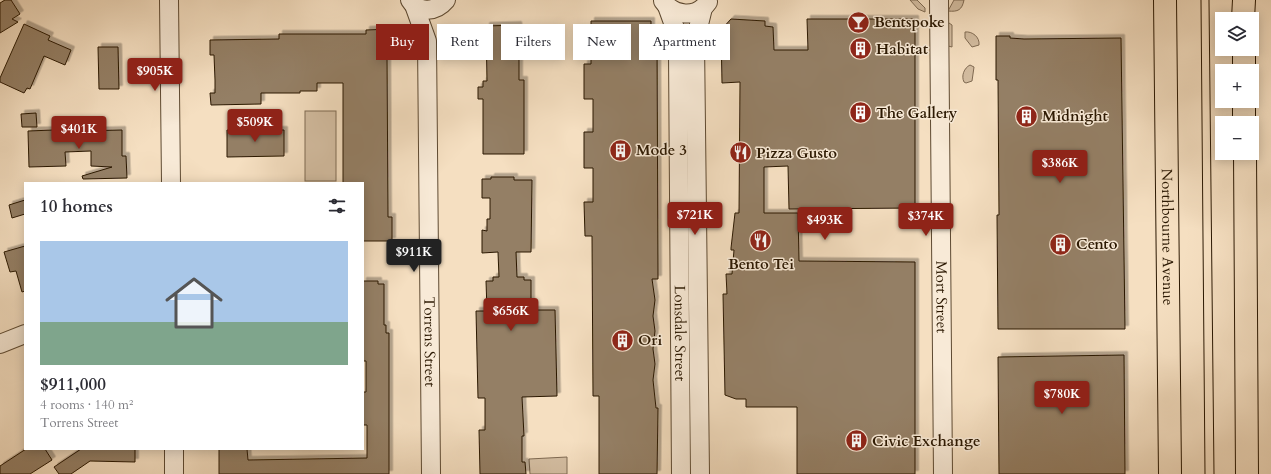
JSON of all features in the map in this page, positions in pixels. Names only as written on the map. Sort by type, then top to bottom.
[{"type":"highway","name":"Northbourne Avenue","points":[[1166,0],[1170,474]]},
{"type":"highway","points":[[1244,0],[1244,12]]},
{"type":"highway","points":[[1245,160],[1247,474]]},
{"type":"street","points":[[169,0],[171,182]]},
{"type":"street","name":"Mort Street","points":[[939,0],[943,474]]},
{"type":"street","points":[[410,2],[427,10],[434,9],[445,1]]},
{"type":"street","name":"Torrens Street","points":[[429,37],[445,1]]},
{"type":"street","name":"Torrens Street","points":[[410,2],[420,24]]},
{"type":"street","points":[[663,2],[681,14],[695,13],[709,3]]},
{"type":"street","name":"Lonsdale Street","points":[[663,2],[678,41],[687,134],[689,269],[699,398],[700,474]]},
{"type":"street","name":"Lonsdale Street","points":[[687,134],[695,41],[709,3]]},
{"type":"street","name":"Torrens Street","points":[[427,60],[431,474]]},
{"type":"street","name":"Lonsdale Street","points":[[681,474],[681,398],[689,269]]},
{"type":"street","points":[[0,344],[24,334]]},
{"type":"street","name":"Lonsdale Street","points":[[681,398],[699,398]]},
{"type":"street","points":[[174,450],[174,474]]},
{"type":"shaded area","points":[[910,0],[917,0],[925,8],[925,12],[918,9]]},
{"type":"shaded area","points":[[954,0],[964,0],[959,10],[948,11]]},
{"type":"shaded area","points":[[946,21],[952,25],[952,47],[948,46]]},
{"type":"shaded area","points":[[965,32],[970,32],[975,35],[978,39],[979,45],[972,47],[965,38]]},
{"type":"shaded area","points":[[970,65],[974,67],[972,81],[966,83],[963,80],[963,75],[966,68]]},
{"type":"shaded area","points":[[305,111],[336,111],[336,181],[305,181]]},
{"type":"shaded area","points":[[567,457],[567,474],[530,474],[529,459]]},
{"type":"building","points":[[5,0],[11,0],[20,14],[12,19],[18,22],[0,33],[0,3]]},
{"type":"building","points":[[731,19],[765,21],[765,26],[773,27],[774,50],[808,50],[807,19],[915,19],[915,208],[789,209],[788,166],[764,167],[764,213],[798,213],[799,261],[915,262],[915,474],[797,474],[797,407],[746,407],[746,399],[736,399],[725,395],[723,294],[727,294],[726,274],[732,274],[734,250],[731,250],[731,248],[735,213],[739,213],[740,82],[722,83],[722,60],[730,60],[730,24],[726,24]]},
{"type":"building","points":[[591,21],[651,21],[651,24],[639,24],[639,60],[657,60],[658,279],[652,279],[655,300],[653,316],[655,331],[653,349],[655,364],[653,380],[656,408],[658,408],[657,474],[599,474],[599,396],[593,396],[592,236],[585,236],[584,202],[593,202],[593,168],[584,168],[584,132],[593,132],[593,99],[584,99],[584,64],[591,64],[591,60],[631,60],[631,24],[591,24]]},
{"type":"building","points":[[24,24],[50,36],[48,40],[71,50],[65,65],[44,56],[30,89],[27,88],[24,93],[0,82],[0,78]]},
{"type":"building","points":[[493,26],[501,26],[501,60],[519,60],[519,80],[524,80],[524,154],[483,154],[483,99],[478,99],[478,87],[483,87],[483,81],[487,81],[487,60],[493,60]]},
{"type":"building","points":[[366,30],[376,30],[376,60],[387,60],[388,217],[392,217],[392,241],[364,241],[364,182],[343,182],[343,83],[317,83],[317,91],[300,91],[300,93],[261,93],[261,104],[211,105],[210,93],[215,93],[215,80],[214,55],[210,55],[210,40],[279,39],[279,34],[366,34]]},
{"type":"building","points":[[996,36],[1010,36],[1010,38],[1024,39],[1121,38],[1125,329],[998,329],[997,215],[999,215],[998,80],[996,80]]},
{"type":"building","points":[[98,47],[118,47],[119,89],[99,89]]},
{"type":"building","points":[[36,113],[37,127],[22,127],[21,114]]},
{"type":"building","points":[[80,129],[80,131],[122,130],[122,156],[126,156],[127,178],[83,179],[82,176],[112,167],[91,166],[91,151],[65,152],[66,166],[29,167],[28,131]]},
{"type":"building","points":[[227,130],[284,130],[284,156],[227,157]]},
{"type":"building","points":[[491,177],[514,177],[514,180],[532,180],[531,252],[516,252],[517,277],[524,277],[524,280],[531,280],[531,310],[555,310],[557,396],[522,397],[524,436],[522,436],[522,462],[525,462],[526,474],[480,474],[479,430],[485,430],[485,398],[478,398],[476,311],[487,311],[486,281],[493,281],[493,277],[499,277],[498,252],[482,253],[482,230],[487,231],[487,219],[490,219],[490,198],[482,198],[482,179],[491,179]]},
{"type":"building","points":[[24,200],[24,214],[12,218],[9,205]]},
{"type":"building","points":[[24,246],[24,291],[22,292],[16,271],[10,272],[4,252]]},
{"type":"building","points":[[364,281],[378,281],[378,284],[384,284],[384,325],[386,325],[386,333],[389,333],[389,474],[219,474],[219,450],[247,450],[248,460],[367,458],[367,425],[364,425],[366,361],[364,361]]},
{"type":"building","points":[[1124,355],[1125,474],[999,474],[998,357]]},
{"type":"building","points":[[24,450],[46,450],[52,460],[30,474],[0,474],[0,466]]},
{"type":"building","points":[[80,450],[135,450],[135,462],[90,461],[71,474],[59,474],[54,467]]},
{"type":"tram line","points":[[1201,0],[1205,474]]},
{"type":"tram line","points":[[1209,0],[1214,474]]},
{"type":"place","name":"Bentspoke","points":[[859,22]]},
{"type":"place","name":"Habitat","points":[[861,49]]},
{"type":"place","name":"The Gallery","points":[[861,113]]},
{"type":"place","name":"Midnight","points":[[1027,116]]},
{"type":"place","name":"Mode 3","points":[[620,150]]},
{"type":"place","name":"Pizza Gusto","points":[[740,153]]},
{"type":"place","name":"Bento Tei","points":[[761,241]]},
{"type":"place","name":"Cento","points":[[1061,244]]},
{"type":"place","name":"Ori","points":[[623,340]]},
{"type":"place","name":"Civic Exchange","points":[[856,441]]}]
